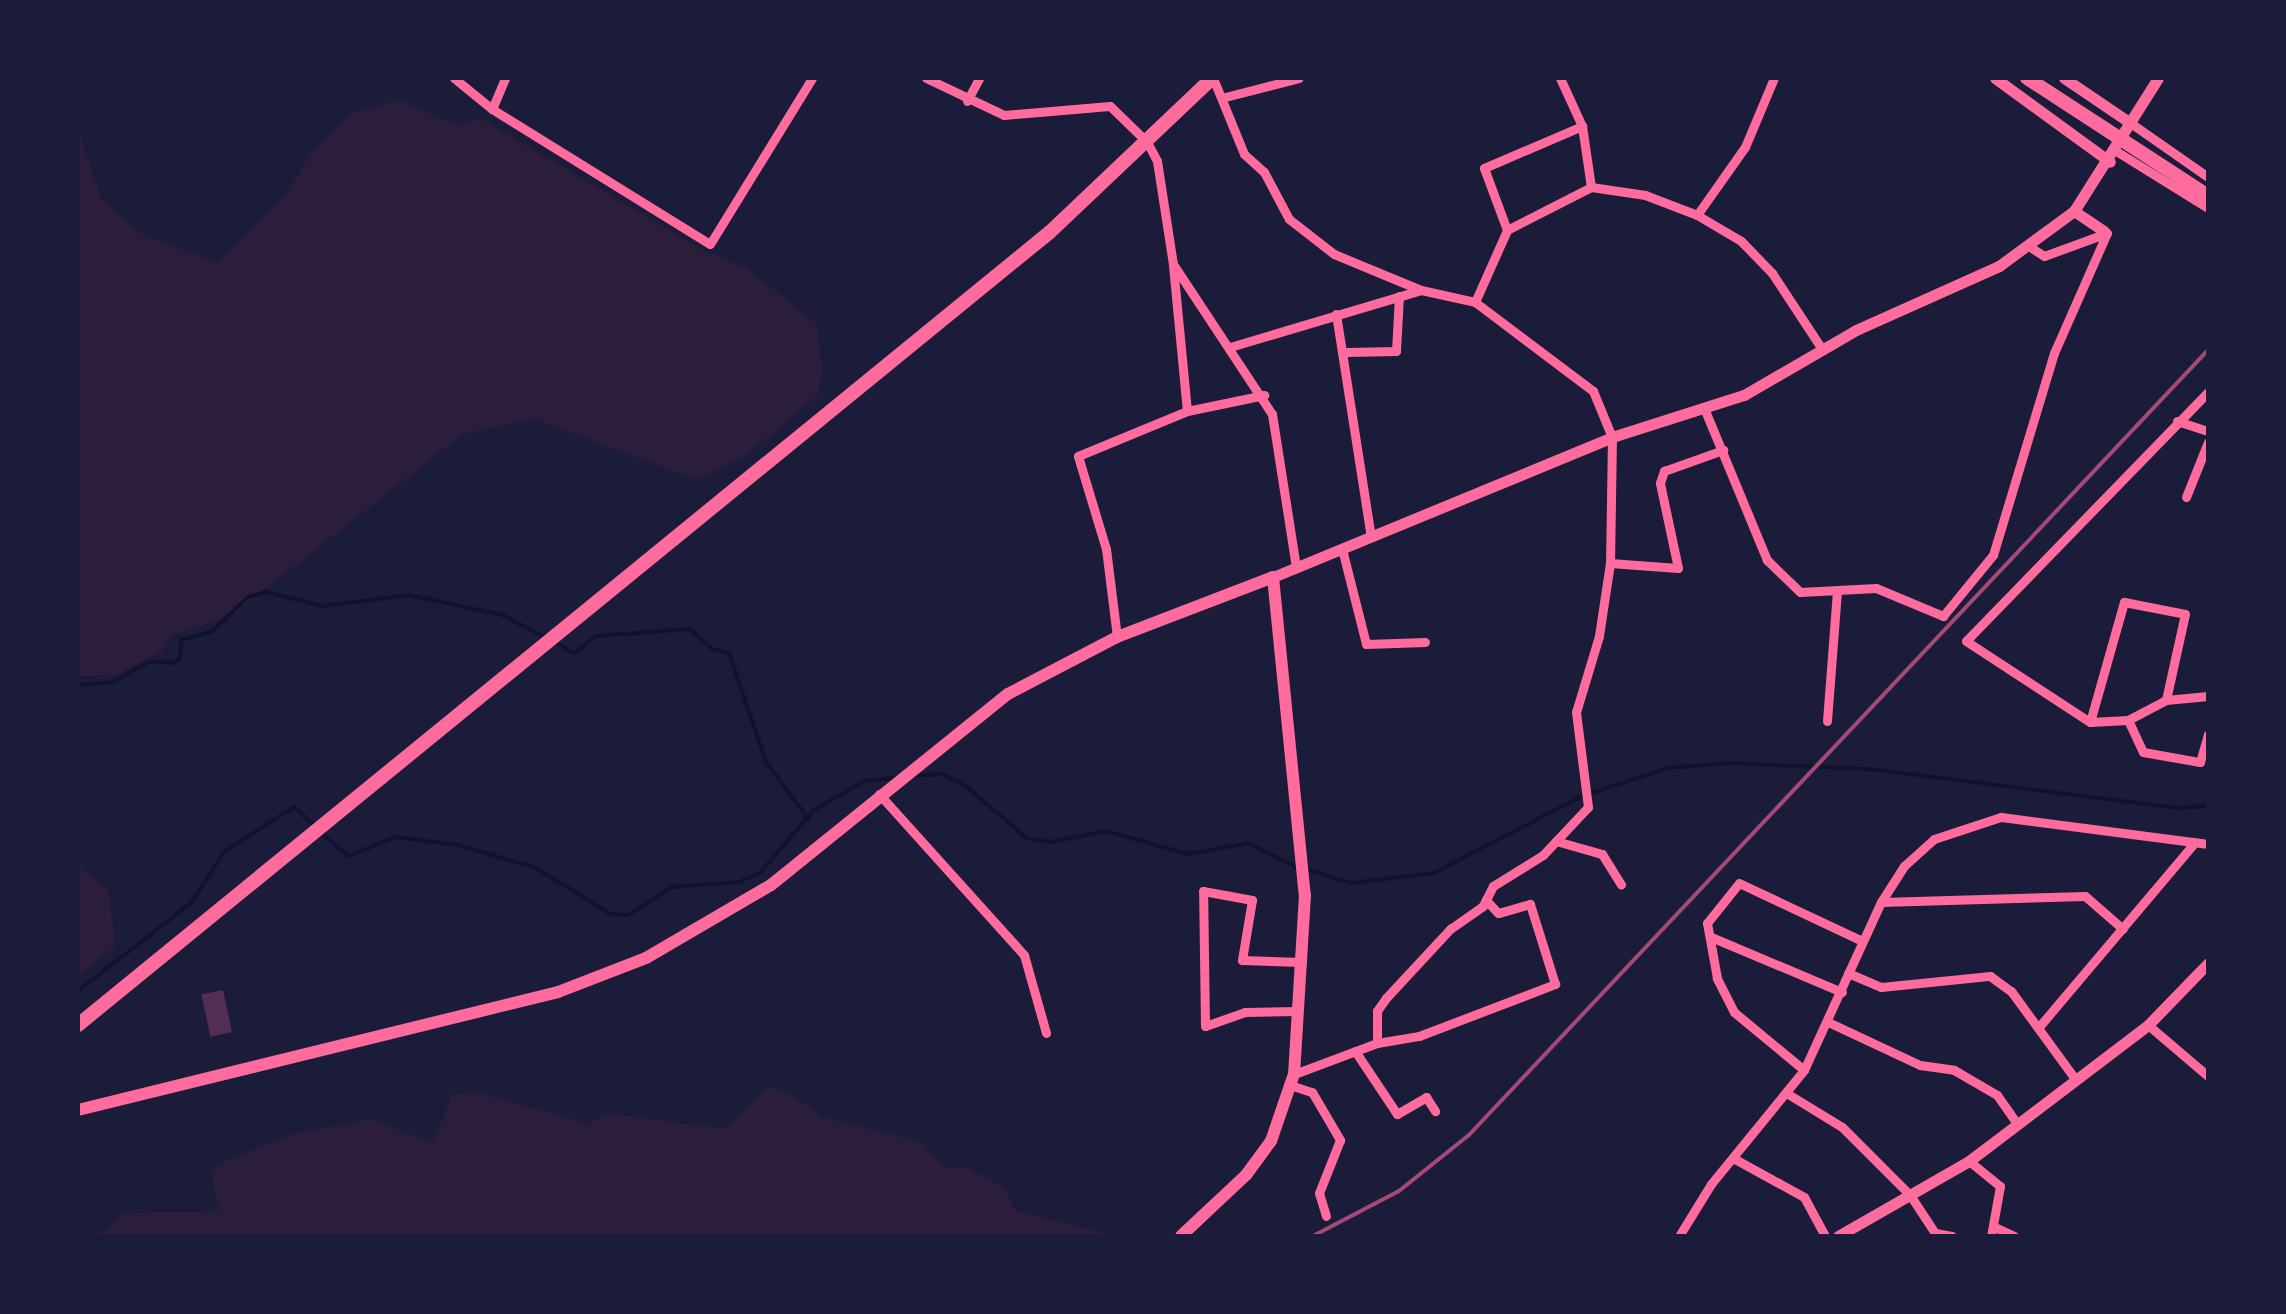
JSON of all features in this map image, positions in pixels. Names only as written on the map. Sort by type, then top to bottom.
[{"type":"main road","points":[[78,1025],[975,295],[1147,142],[1212,78]]},
{"type":"main road","points":[[2027,78],[2208,196]]},
{"type":"main road","points":[[78,1110],[558,992],[646,958],[771,885],[911,767],[1008,694],[1116,638],[1273,577],[1303,878],[1302,962],[1293,1080],[1271,1141],[1246,1175],[1181,1236]]},
{"type":"street","points":[[454,78],[492,109],[710,244],[812,78]]},
{"type":"street","points":[[492,109],[505,78]]},
{"type":"street","points":[[926,78],[967,101],[1004,115],[1042,116],[1100,104],[1123,114],[1147,142],[1157,161],[1187,411]]},
{"type":"street","points":[[967,101],[979,78]]},
{"type":"street","points":[[1212,78],[1225,97],[1244,154],[1264,172],[1289,219],[1334,254],[1421,290],[1475,302],[1593,390],[1612,438],[1610,563],[1599,636],[1576,712],[1590,801],[1556,841],[1493,886],[1486,900],[1386,998],[1378,1011],[1378,1043]]},
{"type":"street","points":[[1225,97],[1299,78]]},
{"type":"street","points":[[1560,78],[1582,126],[1591,187]]},
{"type":"street","points":[[1698,214],[1745,147],[1774,78]]},
{"type":"street","points":[[1995,78],[2113,156],[2208,208]]},
{"type":"street","points":[[2064,78],[2208,177]]},
{"type":"street","points":[[1273,577],[1612,438],[1776,381],[1822,349],[2030,247],[2074,210],[2113,156],[2158,78]]},
{"type":"street","points":[[1507,230],[1484,168],[1582,126]]},
{"type":"street","points":[[1475,302],[1507,230],[1591,187],[1645,195],[1698,214],[1741,241],[1772,274],[1822,349]]},
{"type":"street","points":[[2074,210],[2104,231]]},
{"type":"street","points":[[2030,247],[2044,256],[2104,231]]},
{"type":"street","points":[[1704,408],[1767,560],[1800,592],[1876,588],[1942,616],[1982,574],[2054,353],[2104,231]]},
{"type":"street","points":[[1172,264],[1264,395],[1288,486],[1296,567]]},
{"type":"street","points":[[1230,347],[1421,290]]},
{"type":"street","points":[[1346,352],[1396,352],[1400,296]]},
{"type":"street","points":[[1336,314],[1346,352],[1371,537]]},
{"type":"street","points":[[2208,392],[1966,642],[2090,722],[2128,720],[2166,700],[2208,696]]},
{"type":"street","points":[[1116,638],[1106,549],[1078,456],[1187,411],[1264,395]]},
{"type":"street","points":[[2177,421],[2208,432]]},
{"type":"street","points":[[2186,496],[2208,442]]},
{"type":"street","points":[[1610,563],[1678,568],[1660,484],[1664,471],[1723,450]]},
{"type":"street","points":[[1342,549],[1366,644],[1425,642]]},
{"type":"street","points":[[1827,721],[1837,591]]},
{"type":"street","points":[[2090,722],[2124,602],[2185,614],[2166,700]]},
{"type":"street","points":[[2128,720],[2143,752],[2200,762],[2208,734]]},
{"type":"street","points":[[884,789],[1024,955],[1046,1033]]},
{"type":"street","points":[[1679,1236],[1733,1158],[1804,1070],[1882,902],[1904,866],[1934,839],[2000,817],[2208,844]]},
{"type":"street","points":[[1556,841],[1602,854],[1621,884]]},
{"type":"street","points":[[2038,1028],[2195,842]]},
{"type":"street","points":[[1804,1070],[1734,1012],[1718,978],[1707,923],[1739,884],[1862,941]]},
{"type":"street","points":[[1297,1010],[1245,1012],[1204,1026],[1203,891],[1252,900],[1242,960],[1302,962]]},
{"type":"street","points":[[1882,902],[2085,896],[2123,929]]},
{"type":"street","points":[[1293,1080],[1355,1051],[1419,1036],[1555,984],[1530,904],[1498,913],[1486,900]]},
{"type":"street","points":[[1711,937],[1842,992]]},
{"type":"street","points":[[1838,1236],[1969,1161],[2148,1025],[2208,962]]},
{"type":"street","points":[[1848,973],[1880,987],[1990,976],[2002,982],[2076,1080]]},
{"type":"street","points":[[1828,1022],[1920,1065],[1954,1070],[1996,1095],[2017,1124]]},
{"type":"street","points":[[2148,1025],[2208,1076]]},
{"type":"street","points":[[1355,1051],[1397,1114],[1426,1097],[1434,1111]]},
{"type":"street","points":[[1293,1080],[1312,1092],[1340,1140],[1320,1193],[1326,1216]]},
{"type":"street","points":[[1788,1094],[1842,1127],[1910,1195],[1935,1232],[1952,1236]]},
{"type":"street","points":[[1733,1158],[1804,1197],[1825,1236]]},
{"type":"street","points":[[1969,1161],[2000,1186],[1994,1232],[2014,1236]]},
{"type":"shaded area","points":[[398,100],[457,125],[480,118],[703,250],[746,268],[816,323],[823,372],[817,396],[745,456],[697,480],[535,419],[463,434],[231,616],[172,635],[162,651],[118,674],[78,677],[78,129],[101,198],[142,234],[218,263],[287,194],[310,154],[350,114]]},
{"type":"shaded area","points":[[78,866],[109,891],[115,946],[78,978]]},
{"type":"shaded area","points":[[767,1087],[791,1093],[822,1117],[922,1142],[948,1169],[967,1167],[1004,1187],[1016,1211],[1117,1236],[78,1236],[106,1231],[121,1213],[218,1211],[211,1167],[294,1133],[372,1119],[433,1143],[452,1094],[478,1093],[590,1124],[605,1113],[725,1129]]},
{"type":"building","points":[[223,990],[232,1032],[210,1037],[201,995]]},
{"type":"waterway","points":[[78,685],[113,682],[148,662],[173,663],[180,659],[181,640],[211,632],[248,597],[266,592],[322,606],[409,595],[502,615],[545,637]]},
{"type":"waterway","points":[[553,641],[574,653],[596,636],[689,629],[713,649],[729,653],[766,762],[809,820]]},
{"type":"waterway","points":[[1306,869],[1351,883],[1434,873],[1582,796],[1668,768],[1729,763],[1869,769],[2178,808],[2208,806]]},
{"type":"waterway","points":[[915,776],[942,774],[963,784],[1027,838],[1051,842],[1106,831],[1188,854],[1249,843],[1296,867]]},
{"type":"waterway","points":[[320,832],[349,856],[395,837],[458,845],[536,868],[611,914],[628,915],[672,887],[739,882],[761,872],[814,810],[865,781],[896,778]]},
{"type":"waterway","points":[[78,991],[191,903],[224,852],[294,807],[314,825]]},
{"type":"railway","points":[[1313,1236],[1399,1191],[1469,1135],[2208,350]]}]
